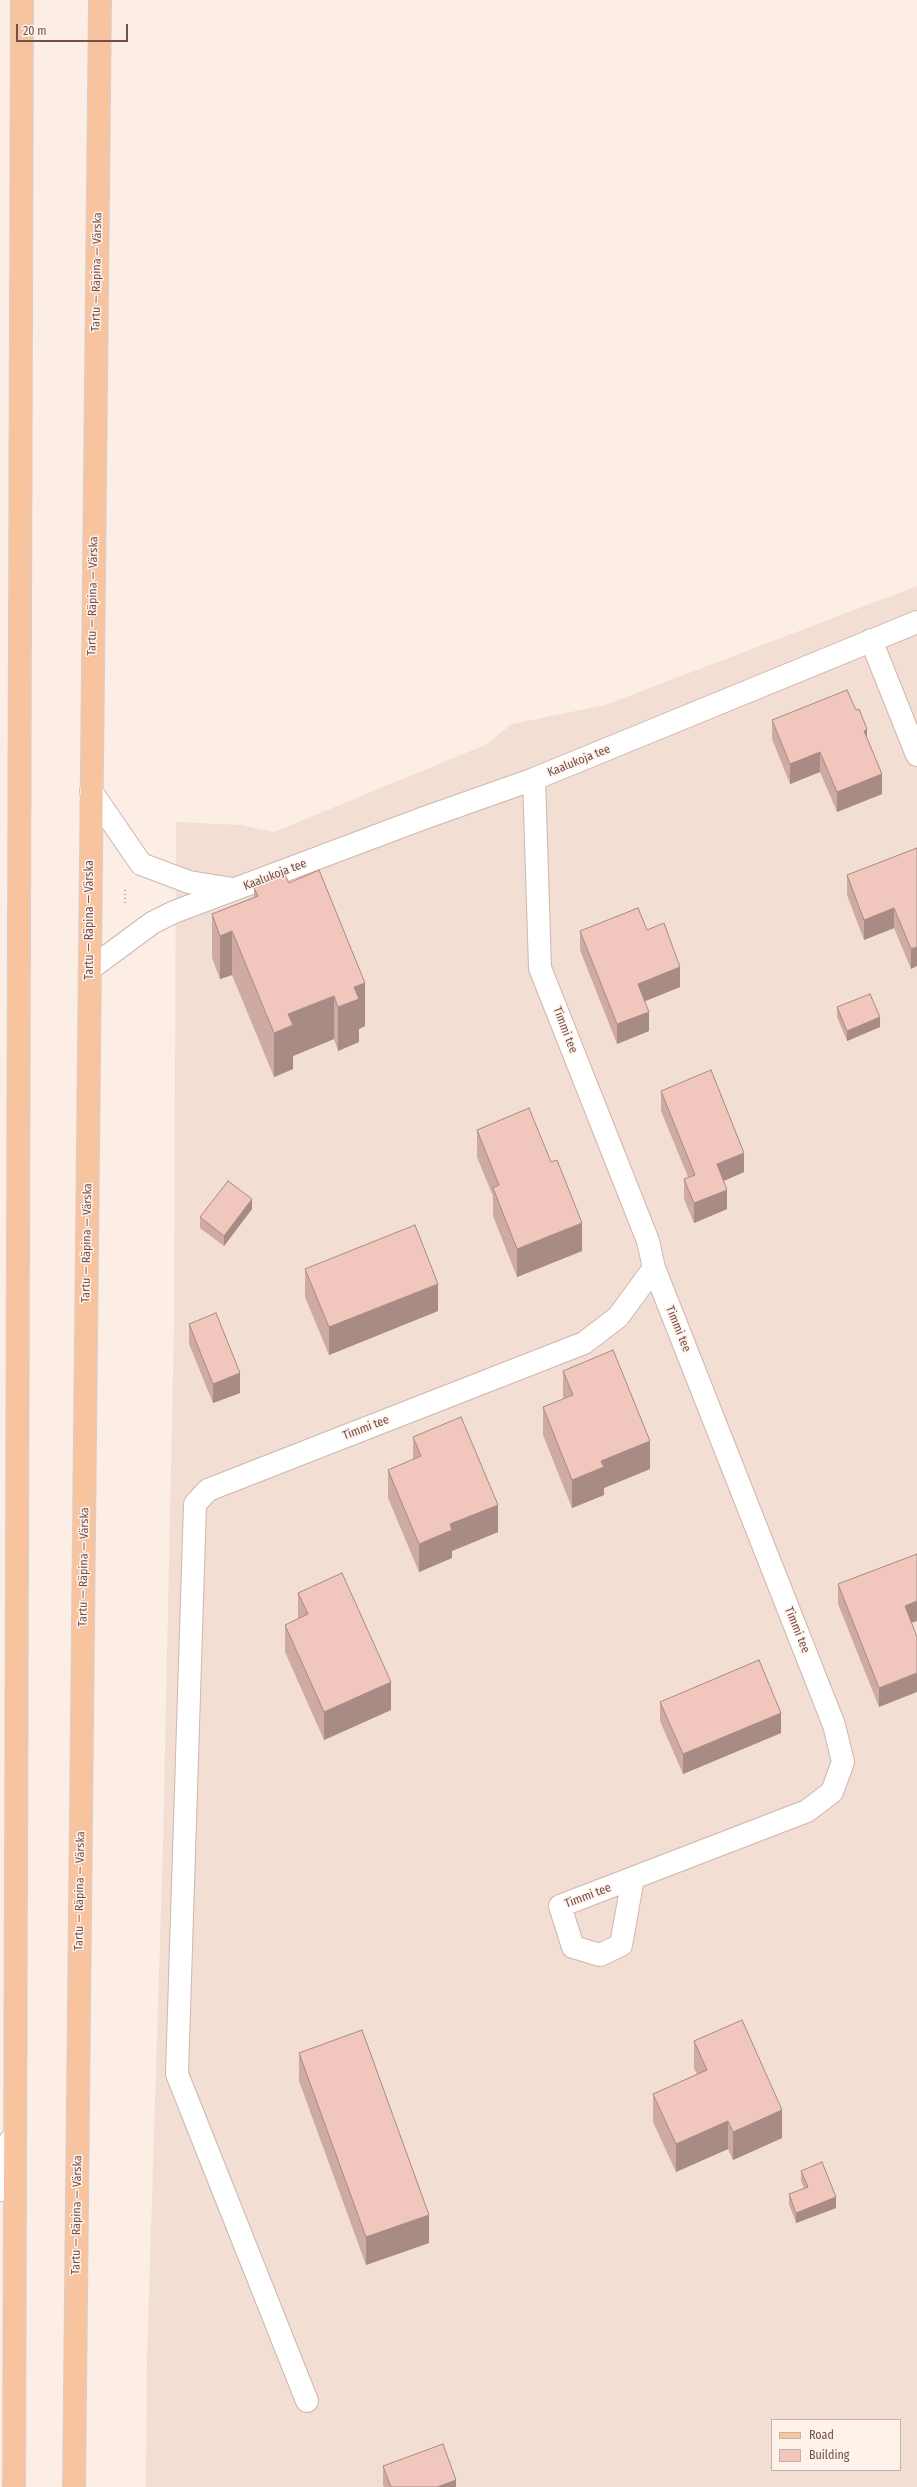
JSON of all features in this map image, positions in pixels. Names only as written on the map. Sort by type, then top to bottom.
[{"type":"main road","points":[[14,2487],[22,0]]},
{"type":"main road","name":"Tartu — Räpina — Värska","points":[[74,2487],[100,0]]},
{"type":"street","name":"Kaalukoja tee","points":[[90,969],[152,923],[236,889],[424,818],[534,779],[917,622]]},
{"type":"street","points":[[871,640],[917,755]]},
{"type":"street","name":"Timmi tee","points":[[534,779],[540,968],[648,1241],[654,1268],[834,1725],[842,1762],[832,1792],[807,1811],[633,1878]]},
{"type":"street","name":"Kaalukoja tee","points":[[91,791],[141,864],[189,882],[236,889]]},
{"type":"street","name":"Timmi tee","points":[[307,2401],[178,2074],[195,1504],[208,1490],[584,1343],[618,1317],[654,1268]]},
{"type":"street","points":[[0,2190],[15,2114]]},
{"type":"shaded area","points":[[917,586],[917,2487],[146,2487],[147,2359],[163,1843],[174,1326],[176,822],[241,825],[274,832],[485,745],[512,724],[605,705]]},
{"type":"building","points":[[847,690],[856,710],[859,709],[867,729],[864,731],[882,774],[837,792],[820,752],[790,764],[772,720]]},
{"type":"building","points":[[917,848],[917,947],[911,949],[894,908],[864,920],[847,875]]},
{"type":"building","points":[[319,870],[365,983],[354,987],[359,999],[338,1007],[334,996],[288,1014],[293,1025],[274,1033],[232,931],[220,936],[212,914],[258,896],[254,888],[285,875],[289,883]]},
{"type":"building","points":[[638,908],[647,930],[664,923],[680,967],[638,984],[649,1012],[617,1024],[580,931]]},
{"type":"building","points":[[870,994],[880,1017],[847,1031],[837,1007]]},
{"type":"building","points":[[711,1070],[744,1153],[717,1164],[727,1190],[694,1203],[684,1179],[695,1175],[661,1091]]},
{"type":"building","points":[[529,1108],[551,1162],[557,1160],[582,1223],[517,1249],[493,1188],[499,1185],[477,1130]]},
{"type":"building","points":[[228,1181],[252,1199],[224,1236],[200,1217]]},
{"type":"building","points":[[415,1225],[438,1284],[329,1327],[305,1269]]},
{"type":"building","points":[[216,1313],[240,1373],[213,1384],[189,1324]]},
{"type":"building","points":[[613,1350],[650,1441],[601,1461],[604,1467],[572,1480],[543,1407],[573,1395],[563,1371]]},
{"type":"building","points":[[461,1417],[498,1505],[450,1524],[452,1530],[419,1544],[388,1470],[421,1456],[413,1437]]},
{"type":"building","points":[[917,1554],[917,1601],[905,1606],[917,1637],[917,1673],[879,1688],[838,1584]]},
{"type":"building","points":[[342,1573],[391,1682],[324,1712],[285,1625],[308,1614],[298,1593]]},
{"type":"building","points":[[759,1660],[781,1713],[683,1754],[660,1702]]},
{"type":"building","points":[[742,2020],[782,2110],[733,2132],[728,2121],[676,2144],[653,2094],[707,2070],[694,2041]]},
{"type":"building","points":[[362,2030],[429,2215],[366,2237],[299,2053]]},
{"type":"building","points":[[822,2162],[836,2197],[796,2213],[789,2194],[808,2187],[801,2171]]},
{"type":"building","points":[[443,2444],[456,2480],[437,2487],[391,2487],[383,2466]]}]
